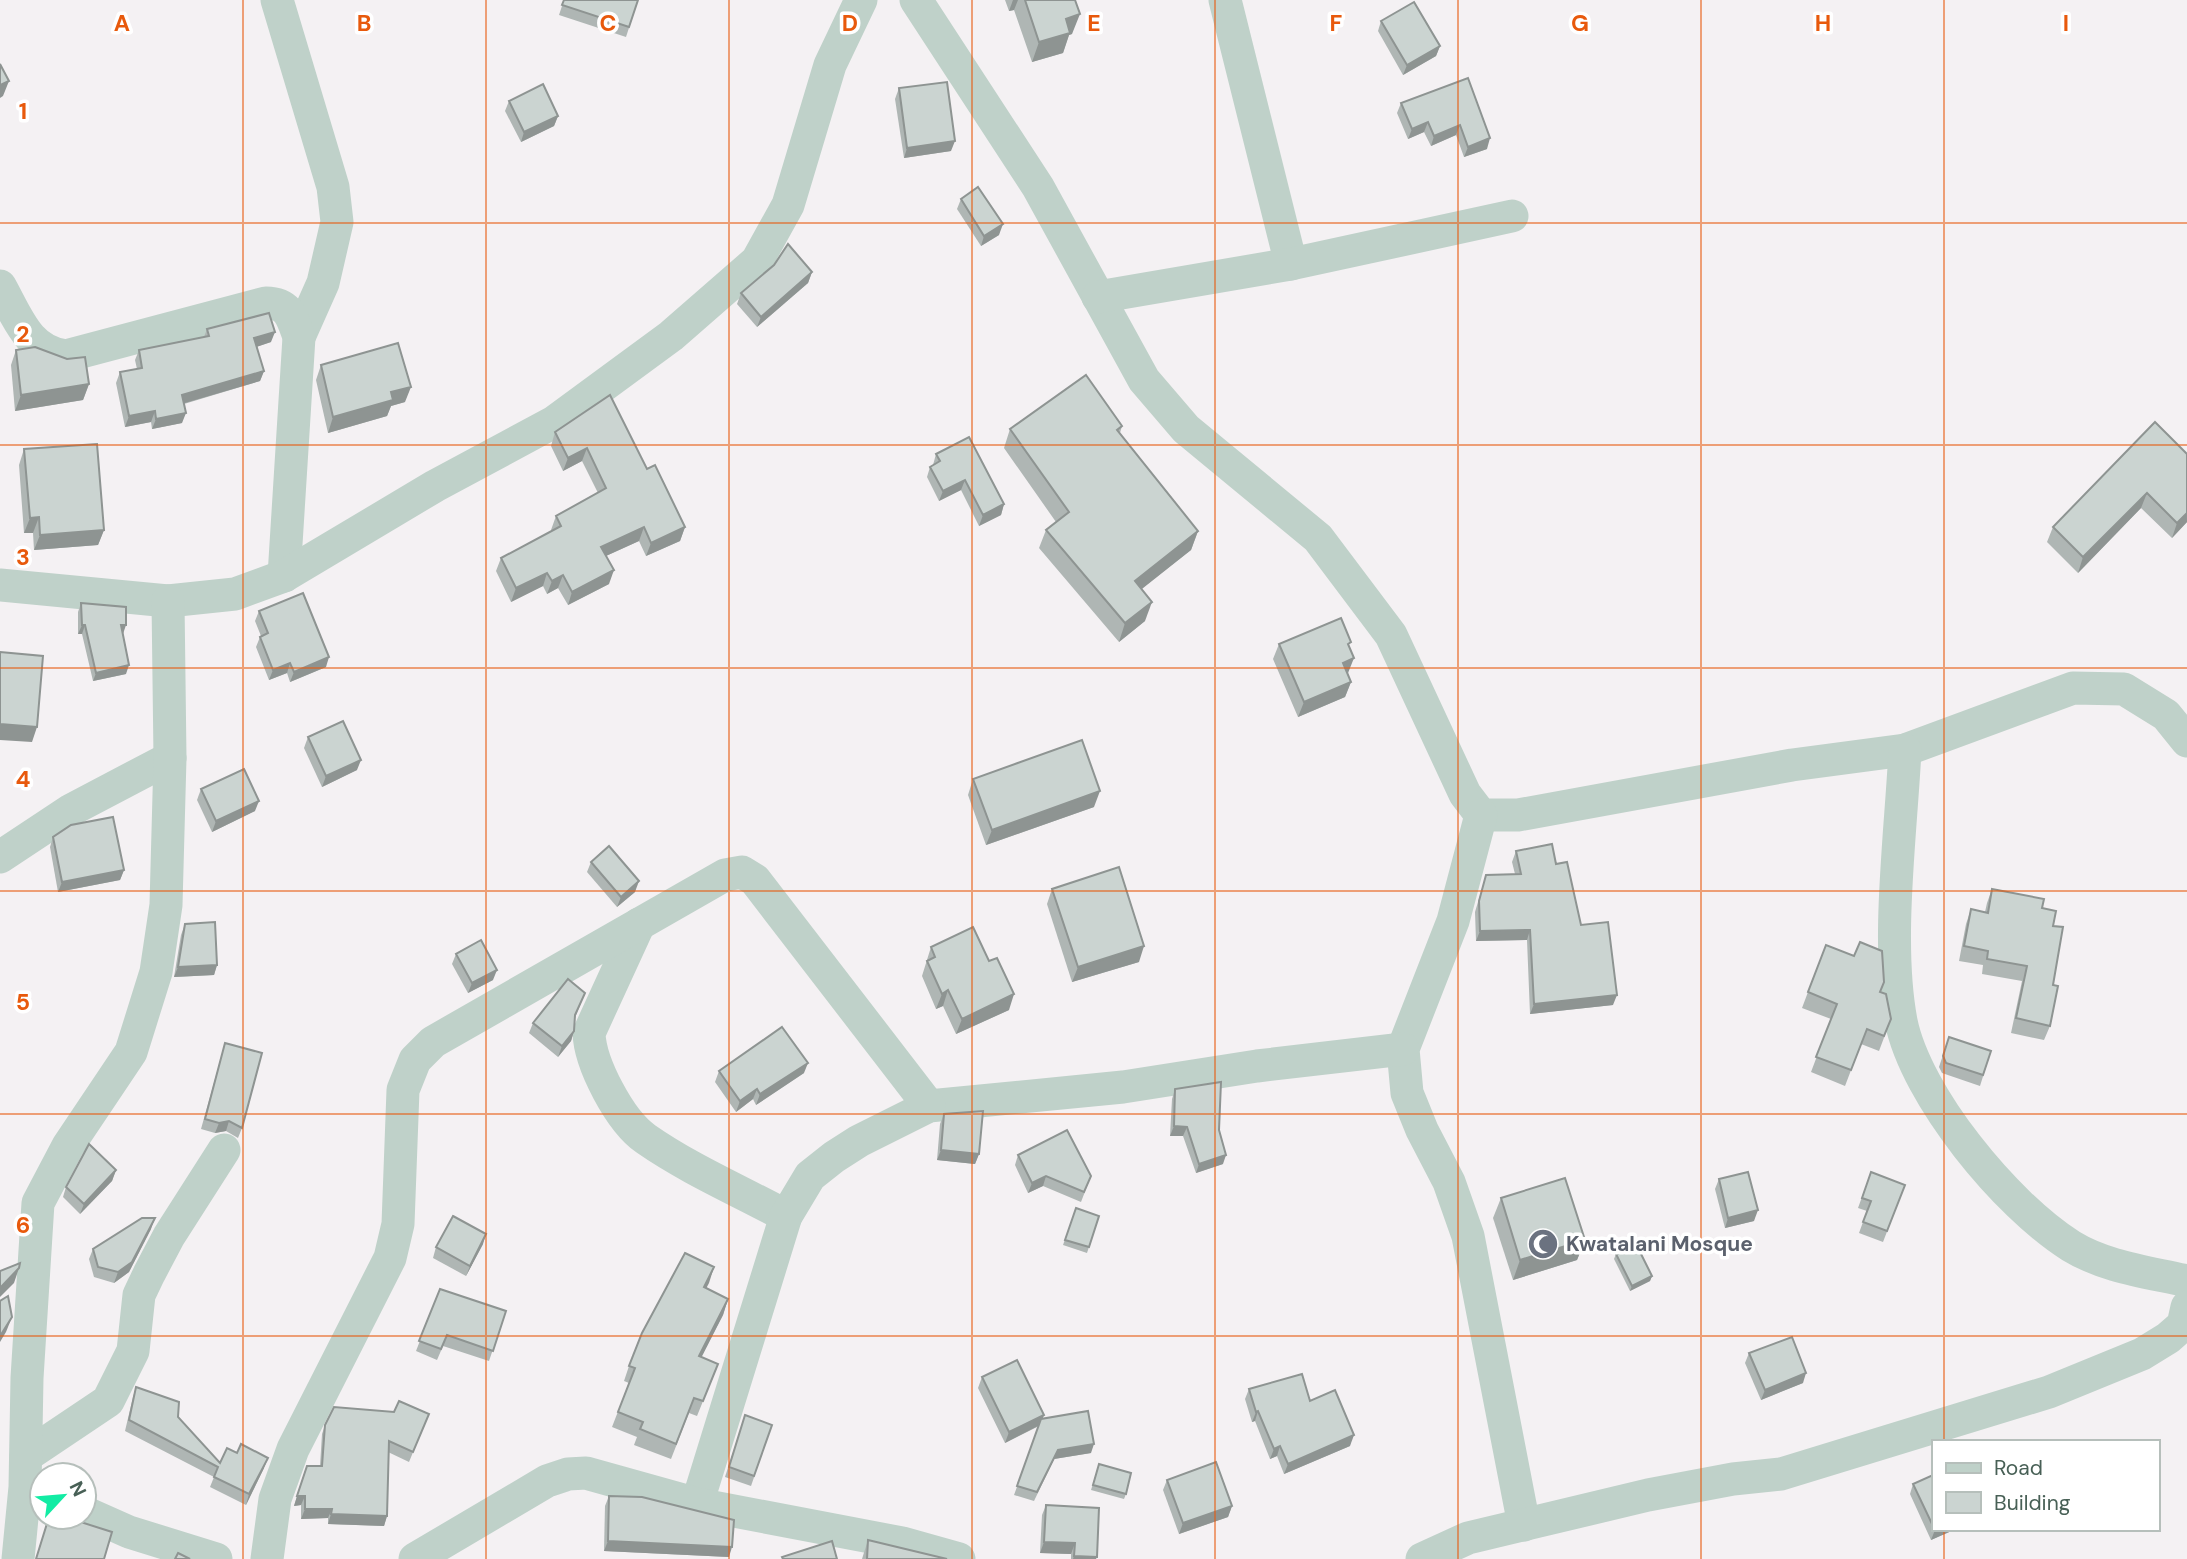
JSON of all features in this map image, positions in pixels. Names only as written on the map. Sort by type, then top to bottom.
[{"type":"street","points":[[277,0],[333,187],[337,222],[323,283],[299,337],[284,576]]},
{"type":"street","points":[[0,585],[167,601],[235,594],[284,576],[435,486],[554,422],[671,336],[757,261],[788,205],[830,65],[861,0]]},
{"type":"street","points":[[1225,0],[1291,264]]},
{"type":"street","points":[[920,1],[1038,187],[1144,380],[1186,429],[1318,538],[1391,635],[1465,794],[1482,815]]},
{"type":"street","points":[[1098,297],[1291,264],[1512,216]]},
{"type":"street","points":[[0,286],[31,339],[50,354],[66,356],[266,303],[279,303],[290,311],[299,337]]},
{"type":"street","points":[[30,1461],[27,1378],[38,1203],[68,1146],[131,1052],[156,972],[166,905],[170,758],[167,601]]},
{"type":"street","points":[[1482,815],[1518,815],[1793,765],[1905,750],[2073,688],[2123,689],[2166,715],[2187,741]]},
{"type":"street","points":[[1905,750],[1896,982],[1902,1021],[1914,1065],[1939,1108],[1993,1175],[2034,1217],[2071,1246],[2105,1262],[2187,1281]]},
{"type":"street","points":[[0,857],[96,796],[170,758]]},
{"type":"street","points":[[1482,815],[1453,921],[1403,1049],[1408,1093],[1422,1130],[1448,1182],[1468,1236],[1524,1525]]},
{"type":"street","points":[[267,1559],[275,1499],[293,1449],[390,1258],[398,1224],[403,1090],[415,1060],[433,1042],[725,875],[742,872],[755,880],[929,1106]]},
{"type":"street","points":[[639,924],[589,1033],[590,1048],[598,1068],[618,1107],[644,1138],[786,1216]]},
{"type":"street","points":[[697,1504],[786,1216],[810,1176],[859,1140],[929,1106],[1122,1087],[1403,1049]]},
{"type":"street","points":[[49,1461],[108,1401],[133,1351],[139,1295],[169,1236],[224,1150]]},
{"type":"street","points":[[1422,1559],[1475,1549],[1524,1525],[1648,1495],[1733,1479],[1781,1474],[2049,1392],[2142,1354],[2168,1338],[2183,1325],[2187,1307]]},
{"type":"street","points":[[415,1559],[547,1480],[568,1474],[586,1473],[697,1504],[902,1543],[959,1559]]},
{"type":"street","points":[[18,1559],[28,1497]]},
{"type":"street","points":[[98,1518],[129,1532],[216,1559]]},
{"type":"building","points":[[564,0],[638,0],[629,27],[562,5]]},
{"type":"building","points":[[1025,0],[1075,0],[1080,14],[1066,19],[1070,33],[1039,42]]},
{"type":"building","points":[[1414,2],[1440,46],[1407,65],[1381,21]]},
{"type":"building","points":[[0,64],[9,81],[0,85]]},
{"type":"building","points":[[1468,78],[1490,138],[1468,147],[1460,125],[1434,136],[1428,122],[1412,129],[1401,103]]},
{"type":"building","points":[[947,82],[955,141],[907,148],[899,88]]},
{"type":"building","points":[[543,84],[558,116],[524,132],[509,101]]},
{"type":"building","points":[[978,187],[1003,224],[984,236],[961,199]]},
{"type":"building","points":[[788,244],[812,272],[761,317],[741,293],[774,265]]},
{"type":"building","points":[[269,313],[275,332],[254,338],[264,371],[182,395],[186,413],[156,419],[155,411],[129,416],[120,372],[142,368],[139,350],[209,336],[207,329]]},
{"type":"building","points":[[398,343],[411,387],[391,392],[393,400],[333,417],[321,365]]},
{"type":"building","points":[[35,347],[67,359],[85,357],[89,384],[21,395],[16,350]]},
{"type":"building","points":[[1086,375],[1122,426],[1117,430],[1198,531],[1135,581],[1152,602],[1125,623],[1046,530],[1069,512],[1010,429]]},
{"type":"building","points":[[610,395],[647,469],[655,465],[685,527],[651,543],[644,527],[601,547],[614,570],[572,592],[563,575],[552,581],[547,573],[516,588],[501,558],[561,526],[556,516],[606,488],[587,448],[568,458],[555,432]]},
{"type":"building","points":[[2155,422],[2187,454],[2187,513],[2177,523],[2147,493],[2083,557],[2053,527]]},
{"type":"building","points":[[969,437],[1004,504],[983,515],[965,480],[943,491],[930,467],[940,461],[936,454]]},
{"type":"building","points":[[97,444],[104,530],[40,535],[39,517],[30,518],[24,449]]},
{"type":"building","points":[[303,593],[329,657],[294,672],[290,663],[273,670],[260,637],[268,633],[259,611]]},
{"type":"building","points":[[81,603],[126,607],[126,625],[121,625],[129,665],[96,673],[85,625],[82,625]]},
{"type":"building","points":[[1341,618],[1354,658],[1343,663],[1351,682],[1304,702],[1279,644]]},
{"type":"building","points":[[0,652],[43,656],[37,727],[0,724]]},
{"type":"building","points":[[343,721],[361,760],[326,776],[308,737]]},
{"type":"building","points":[[1082,740],[1100,791],[992,830],[973,779]]},
{"type":"building","points":[[244,769],[259,801],[216,821],[201,789]]},
{"type":"building","points":[[113,817],[124,870],[62,882],[53,837],[71,825]]},
{"type":"building","points":[[1552,844],[1556,864],[1567,862],[1581,925],[1608,922],[1617,995],[1534,1004],[1530,930],[1480,931],[1479,901],[1486,875],[1521,874],[1516,851]]},
{"type":"building","points":[[609,846],[639,881],[621,897],[591,862]]},
{"type":"building","points":[[1119,867],[1144,946],[1078,967],[1052,889]]},
{"type":"building","points":[[1992,889],[2044,899],[2042,908],[2056,911],[2053,926],[2063,927],[2053,985],[2058,986],[2050,1026],[2016,1018],[2027,966],[1987,959],[1988,951],[1964,946],[1971,909],[1988,913]]},
{"type":"building","points":[[215,922],[217,965],[178,967],[185,924]]},
{"type":"building","points":[[973,927],[989,961],[997,958],[1014,994],[962,1019],[948,990],[942,994],[927,961],[935,957],[931,947]]},
{"type":"building","points":[[481,940],[497,970],[472,983],[456,954]]},
{"type":"building","points":[[1860,942],[1882,951],[1884,982],[1880,992],[1886,994],[1891,1019],[1884,1036],[1867,1029],[1851,1070],[1816,1057],[1837,1004],[1808,992],[1826,945],[1854,956]]},
{"type":"building","points":[[568,979],[585,993],[575,1015],[574,1031],[562,1046],[533,1023]]},
{"type":"building","points":[[782,1027],[808,1063],[760,1094],[757,1089],[740,1101],[719,1071]]},
{"type":"building","points":[[1949,1037],[1991,1051],[1983,1075],[1946,1063],[1943,1056]]},
{"type":"building","points":[[225,1043],[262,1053],[242,1128],[229,1121],[219,1123],[205,1119]]},
{"type":"building","points":[[1221,1082],[1219,1130],[1226,1155],[1199,1164],[1187,1127],[1174,1126],[1175,1089]]},
{"type":"building","points":[[983,1111],[979,1154],[941,1150],[944,1114]]},
{"type":"building","points":[[1067,1130],[1091,1176],[1084,1192],[1046,1176],[1032,1183],[1018,1155]]},
{"type":"building","points":[[89,1144],[116,1170],[84,1204],[66,1187]]},
{"type":"building","points":[[1748,1172],[1758,1210],[1728,1218],[1719,1179]]},
{"type":"building","points":[[1871,1172],[1905,1185],[1887,1231],[1863,1222],[1871,1201],[1862,1198]]},
{"type":"building","points":[[1565,1178],[1585,1240],[1520,1260],[1501,1198]]},
{"type":"building","points":[[1076,1208],[1099,1216],[1089,1247],[1065,1240]]},
{"type":"building","points":[[453,1216],[486,1234],[470,1266],[436,1247]]},
{"type":"building","points":[[142,1218],[155,1218],[132,1262],[118,1272],[98,1267],[93,1249]]},
{"type":"building","points":[[1636,1244],[1652,1276],[1632,1286],[1616,1254]]},
{"type":"building","points":[[685,1253],[714,1267],[704,1287],[728,1299],[699,1356],[718,1364],[703,1401],[694,1398],[676,1444],[640,1429],[643,1422],[618,1412],[635,1368],[629,1366],[642,1333]]},
{"type":"building","points":[[20,1263],[19,1268],[0,1288],[0,1271]]},
{"type":"building","points":[[440,1289],[506,1311],[493,1351],[447,1335],[441,1349],[419,1341]]},
{"type":"building","points":[[8,1296],[12,1317],[0,1336],[0,1301]]},
{"type":"building","points":[[1792,1337],[1806,1373],[1765,1390],[1749,1353]]},
{"type":"building","points":[[1017,1360],[1044,1415],[1009,1432],[982,1377]]},
{"type":"building","points":[[1302,1374],[1310,1401],[1335,1390],[1354,1435],[1288,1464],[1280,1446],[1274,1449],[1258,1411],[1256,1412],[1249,1389]]},
{"type":"building","points":[[136,1387],[179,1402],[178,1417],[220,1463],[227,1448],[237,1453],[241,1444],[268,1458],[249,1494],[214,1477],[218,1467],[129,1420]]},
{"type":"building","points":[[399,1401],[429,1414],[413,1452],[389,1441],[387,1516],[331,1514],[332,1509],[305,1509],[305,1496],[297,1496],[307,1466],[322,1466],[325,1425],[334,1407],[394,1412]]},
{"type":"building","points":[[1088,1411],[1094,1444],[1058,1450],[1037,1492],[1017,1486],[1041,1419]]},
{"type":"building","points":[[745,1415],[772,1425],[754,1476],[729,1467]]},
{"type":"building","points":[[1216,1462],[1232,1506],[1183,1523],[1167,1480]]},
{"type":"building","points":[[1099,1464],[1131,1473],[1126,1494],[1093,1485]]},
{"type":"building","points":[[1932,1475],[1932,1524],[1913,1484]]},
{"type":"building","points":[[609,1496],[642,1497],[734,1520],[732,1547],[608,1541]]},
{"type":"building","points":[[1046,1505],[1099,1508],[1097,1557],[1074,1556],[1075,1543],[1044,1542]]},
{"type":"building","points":[[98,1528],[112,1532],[104,1559],[36,1559],[45,1531],[98,1531]]},
{"type":"building","points":[[868,1540],[947,1559],[867,1559]]},
{"type":"building","points":[[832,1541],[837,1559],[782,1557]]},
{"type":"building","points":[[178,1553],[190,1559],[175,1559]]},
{"type":"place","name":"Kwatalani Mosque","points":[[1543,1244]]}]
